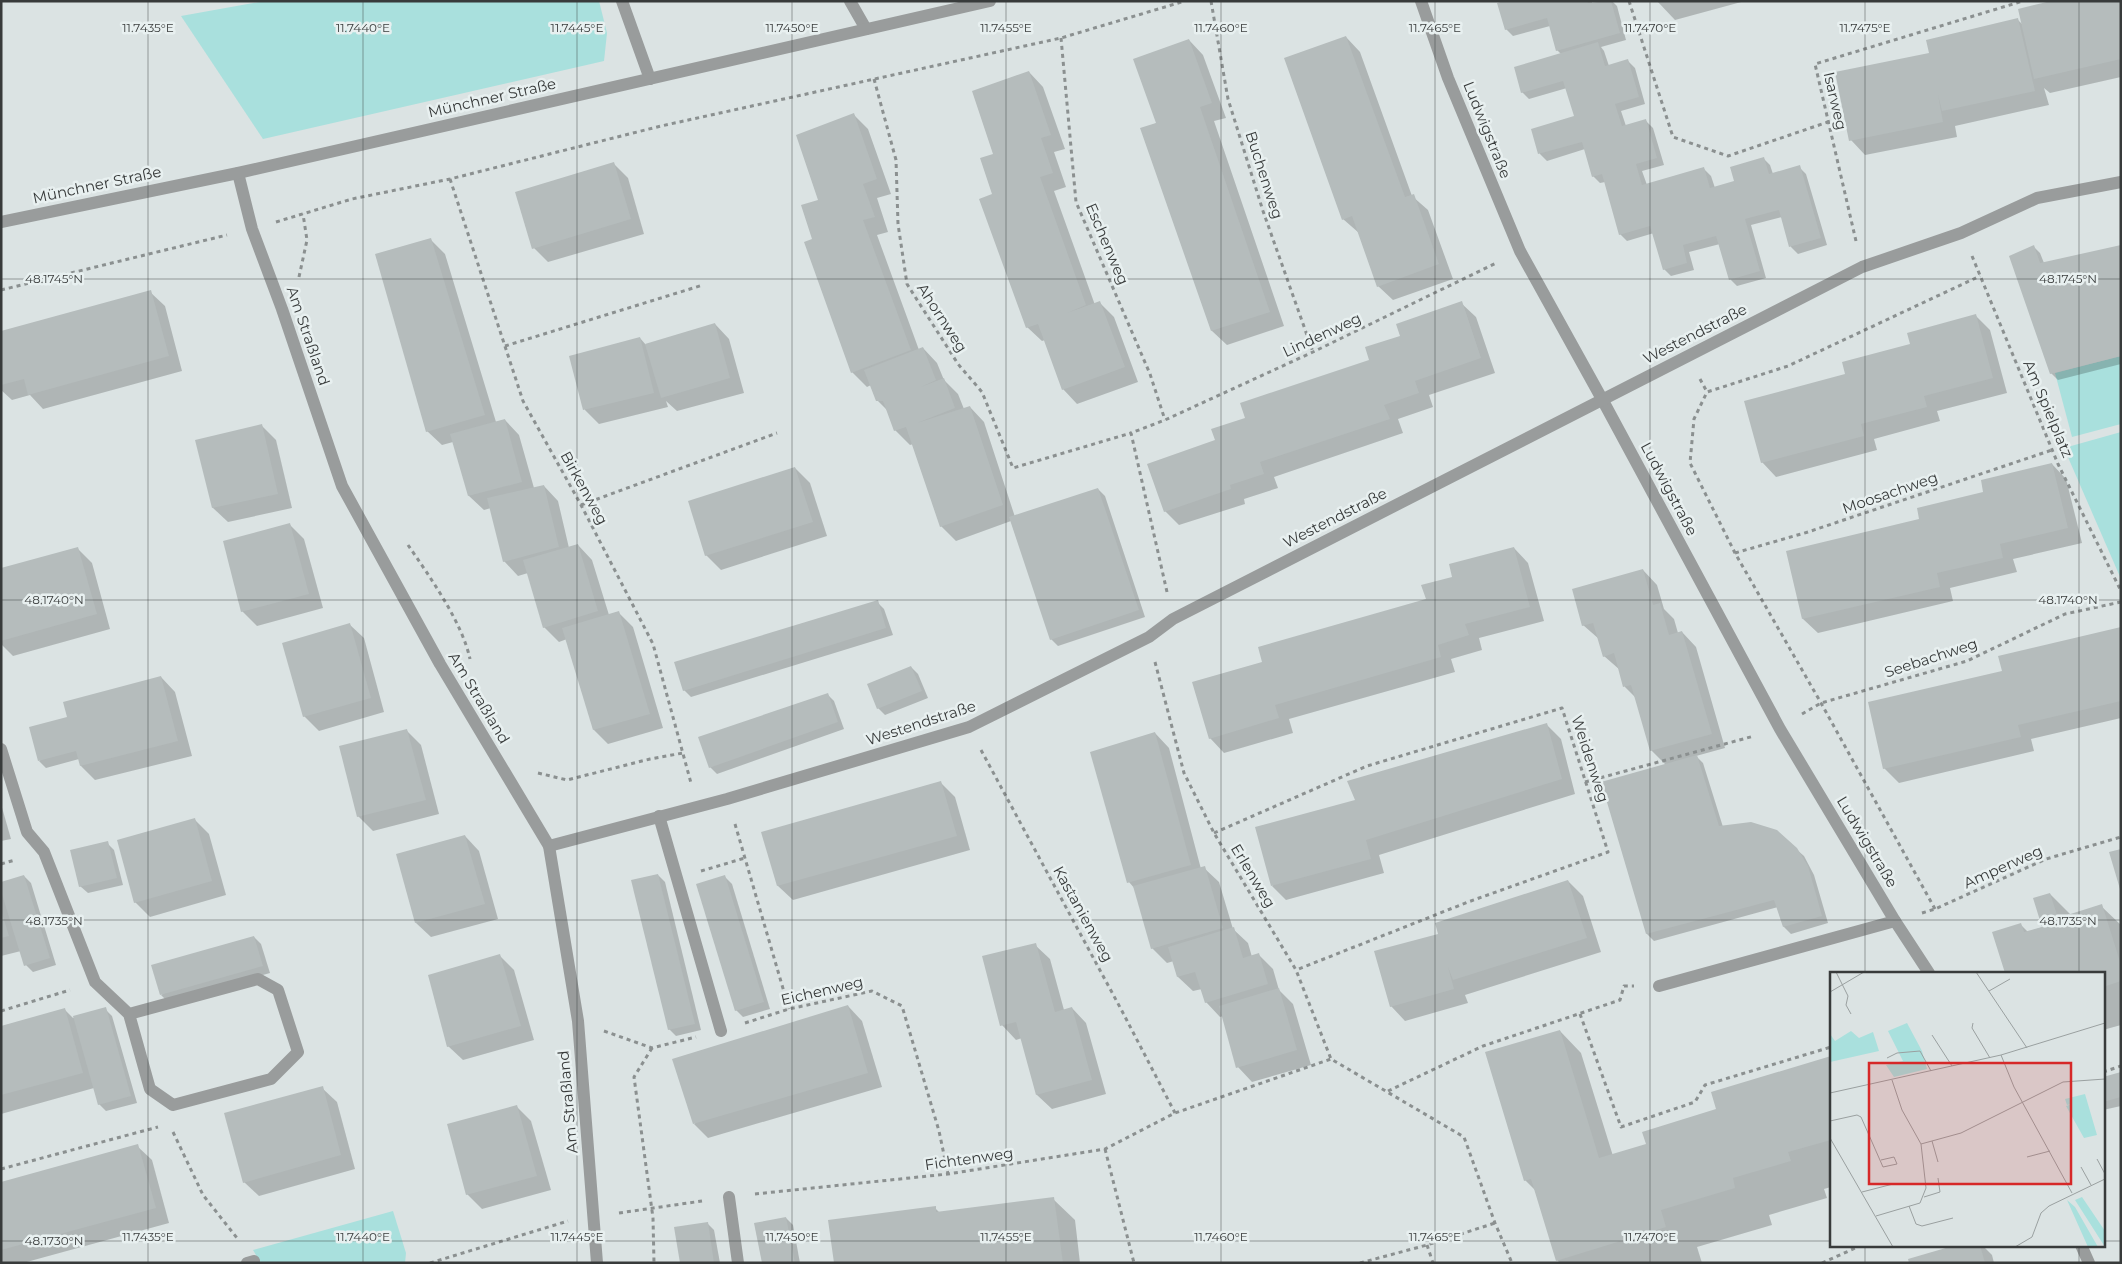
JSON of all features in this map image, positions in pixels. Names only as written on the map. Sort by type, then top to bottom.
[{"type":"street","points":[[622,1],[650,79]]},
{"type":"street","points":[[850,1],[866,29]]},
{"type":"street","name":"Münchner Straße","points":[[1,222],[238,173],[990,1]]},
{"type":"street","name":"Ludwigstraße","points":[[1421,1],[1448,78],[1520,251],[1780,729],[1895,921],[1928,972]]},
{"type":"street","name":"Am Straßland","points":[[238,173],[252,229],[282,309],[342,486],[440,664],[549,846],[578,1021],[597,1263]]},
{"type":"street","name":"Westendstraße","points":[[549,846],[727,799],[969,727],[1149,637],[1173,619],[1862,267],[1962,233],[2037,198],[2121,182]]},
{"type":"street","points":[[1,748],[27,832],[44,852],[95,982],[129,1014],[150,1089],[173,1105],[271,1079],[298,1052],[278,990],[258,979],[129,1014]]},
{"type":"street","points":[[659,816],[721,1031]]},
{"type":"street","points":[[1660,986],[1895,921]]},
{"type":"street","points":[[729,1197],[738,1263]]},
{"type":"street","points":[[2081,1246],[2089,1263]]},
{"type":"path","points":[[874,79],[1061,38],[1185,1]]},
{"type":"path","name":"Buchenweg","points":[[1211,1],[1228,99],[1264,212],[1313,352]]},
{"type":"path","points":[[1629,1],[1673,137],[1728,156],[1828,122]]},
{"type":"path","name":"Isarweg","points":[[1862,267],[1815,64],[2023,1]]},
{"type":"path","name":"Eschenweg","points":[[1061,38],[1076,202],[1150,374],[1165,420]]},
{"type":"path","name":"Birkenweg","points":[[698,807],[652,644],[581,505],[522,401],[450,179],[661,126],[874,79]]},
{"type":"path","name":"Ahornweg","points":[[874,79],[896,160],[898,224],[906,284],[958,364],[982,392],[1013,468]]},
{"type":"path","points":[[298,281],[307,240],[303,214]]},
{"type":"path","name":"Am Spielplatz","points":[[1962,233],[2052,450],[2121,591]]},
{"type":"path","name":"Lindenweg","points":[[1013,468],[1131,433],[1165,420],[1313,352],[1520,251]]},
{"type":"path","points":[[1935,909],[1821,703],[1734,553],[1690,463],[1694,419],[1707,392],[1788,366],[1980,276]]},
{"type":"path","points":[[505,346],[703,285]]},
{"type":"path","points":[[581,505],[776,433]]},
{"type":"path","points":[[1131,433],[1173,619]]},
{"type":"path","name":"Moosachweg","points":[[1734,553],[1808,532],[2052,450]]},
{"type":"path","points":[[406,543],[429,575],[467,642],[472,667]]},
{"type":"path","name":"Seebachweg","points":[[1585,782],[1780,729],[1821,703],[1968,661],[2065,614],[2121,602]]},
{"type":"path","name":"Erlenweg","points":[[1149,637],[1184,773],[1214,833],[1296,970],[1331,1059]]},
{"type":"path","name":"Weidenweg","points":[[1214,833],[1367,766],[1562,708],[1608,852],[1468,902],[1296,970]]},
{"type":"path","name":"Kastanienweg","points":[[969,727],[1175,1113]]},
{"type":"path","points":[[529,772],[567,780],[650,759],[683,754]]},
{"type":"path","points":[[727,799],[789,1009]]},
{"type":"path","name":"Amperweg","points":[[1895,921],[1935,909],[2046,859],[2121,836]]},
{"type":"path","points":[[676,878],[745,858]]},
{"type":"path","points":[[1,1011],[95,982]]},
{"type":"path","points":[[1388,1091],[1483,1046],[1620,1000],[1624,986],[1660,986]]},
{"type":"path","name":"Eichenweg","points":[[652,1048],[721,1031],[789,1009],[872,991],[902,1006],[939,1131],[948,1174]]},
{"type":"path","points":[[1580,1014],[1621,1127],[1696,1102],[1705,1085],[1830,1047]]},
{"type":"path","points":[[578,1021],[652,1048],[634,1077],[652,1208],[654,1263]]},
{"type":"path","points":[[1331,1059],[1464,1137],[1495,1223],[1512,1263]]},
{"type":"path","name":"Fichtenweg","points":[[430,1263],[570,1220],[729,1197],[948,1174],[1105,1149],[1175,1113],[1331,1059]]},
{"type":"path","points":[[2104,1072],[2121,1066]]},
{"type":"path","points":[[170,1124],[203,1195],[251,1262]]},
{"type":"path","points":[[1,1170],[160,1127]]},
{"type":"path","points":[[1105,1149],[1134,1263]]},
{"type":"path","points":[[1360,1263],[1427,1246],[1495,1223]]},
{"type":"path","points":[[1427,1246],[1433,1263]]},
{"type":"path","points":[[1822,1263],[1860,1246]]},
{"type":"shaded area","points":[[265,1],[599,1],[607,33],[604,61],[263,139],[181,16]]},
{"type":"shaded area","points":[[2121,356],[2121,424],[2072,437],[2055,373]]},
{"type":"shaded area","points":[[2121,432],[2121,579],[2064,448]]},
{"type":"shaded area","points":[[393,1211],[406,1253],[405,1263],[261,1263],[253,1250]]},
{"type":"building","points":[[1504,1],[1587,1],[1588,3],[1611,1],[1620,33],[1556,51],[1547,18],[1505,30],[1497,3]]},
{"type":"building","points":[[2051,1],[2121,1],[2121,59],[2034,79],[2018,9]]},
{"type":"building","points":[[2018,18],[2035,91],[1942,111],[1938,95],[1943,122],[1849,141],[1835,72],[1929,53],[1926,40]]},
{"type":"building","points":[[1346,36],[1405,197],[1414,194],[1439,264],[1377,287],[1352,216],[1342,220],[1284,58]]},
{"type":"building","points":[[1189,39],[1212,103],[1200,107],[1270,312],[1211,331],[1140,128],[1156,123],[1133,59]]},
{"type":"building","points":[[1598,42],[1605,66],[1628,59],[1639,97],[1615,104],[1622,126],[1646,119],[1657,158],[1636,164],[1642,185],[1704,167],[1710,188],[1734,181],[1730,167],[1764,157],[1769,174],[1800,165],[1821,238],[1789,247],[1779,210],[1745,219],[1760,271],[1729,280],[1716,236],[1683,245],[1687,263],[1663,270],[1650,226],[1619,235],[1602,174],[1592,177],[1582,142],[1538,154],[1531,129],[1574,116],[1563,81],[1521,93],[1514,67]]},
{"type":"building","points":[[1029,71],[1051,135],[1041,138],[1053,173],[1040,177],[1086,305],[1067,313],[1100,301],[1125,367],[1062,390],[1038,324],[1026,328],[979,199],[992,194],[980,158],[993,154],[972,91]]},
{"type":"building","points":[[854,113],[877,179],[863,184],[875,217],[863,220],[911,350],[851,373],[804,242],[812,239],[801,205],[818,200],[796,135]]},
{"type":"building","points":[[614,162],[631,219],[532,249],[515,192]]},
{"type":"building","points":[[431,238],[485,415],[426,432],[375,254]]},
{"type":"building","points":[[2034,245],[2040,263],[2121,245],[2121,356],[2050,374],[2009,256]]},
{"type":"building","points":[[151,290],[169,356],[28,395],[24,379],[1,385],[1,331]]},
{"type":"building","points":[[1462,301],[1481,358],[1415,381],[1419,393],[1384,405],[1390,419],[1260,462],[1264,474],[1230,485],[1231,489],[1164,512],[1147,464],[1215,440],[1211,429],[1245,418],[1240,403],[1369,360],[1365,347],[1400,336],[1396,324]]},
{"type":"building","points":[[1976,314],[1993,378],[1924,396],[1927,407],[1861,424],[1864,436],[1761,463],[1744,401],[1845,374],[1842,362],[1910,344],[1907,333]]},
{"type":"building","points":[[715,323],[730,378],[661,398],[645,344]]},
{"type":"building","points":[[640,337],[654,393],[583,410],[569,356]]},
{"type":"building","points":[[923,347],[936,380],[921,387],[944,378],[955,408],[917,423],[970,406],[1003,505],[940,527],[906,427],[894,431],[883,401],[876,401],[864,370]]},
{"type":"building","points":[[505,419],[522,482],[468,496],[450,434]]},
{"type":"building","points":[[262,424],[278,494],[212,508],[195,440]]},
{"type":"building","points":[[2052,463],[2068,528],[2000,544],[2003,558],[1937,573],[1940,587],[1802,619],[1786,551],[1919,519],[1917,508],[1983,492],[1981,480]]},
{"type":"building","points":[[795,467],[813,522],[705,556],[688,501]]},
{"type":"building","points":[[544,485],[559,547],[503,562],[487,498]]},
{"type":"building","points":[[1098,488],[1139,610],[1050,640],[1009,517]]},
{"type":"building","points":[[290,523],[309,594],[241,612],[223,541]]},
{"type":"building","points":[[578,544],[598,611],[543,628],[523,560]]},
{"type":"building","points":[[78,547],[97,614],[1,641],[1,568]]},
{"type":"building","points":[[1514,547],[1530,607],[1465,624],[1469,635],[1438,645],[1441,657],[1275,705],[1279,718],[1209,739],[1192,682],[1262,662],[1258,647],[1426,599],[1421,585],[1452,577],[1449,564]]},
{"type":"building","points":[[1643,569],[1653,605],[1660,603],[1669,635],[1682,631],[1712,734],[1650,751],[1631,685],[1623,687],[1614,653],[1603,657],[1593,623],[1582,626],[1572,589]]},
{"type":"building","points":[[878,600],[886,628],[683,691],[674,662]]},
{"type":"building","points":[[619,611],[650,714],[593,730],[562,628]]},
{"type":"building","points":[[350,623],[371,698],[303,717],[282,643]]},
{"type":"building","points":[[2121,627],[2121,701],[2018,725],[2021,737],[1883,769],[1868,702],[2002,671],[1998,656]]},
{"type":"building","points":[[911,666],[922,691],[877,709],[867,684]]},
{"type":"building","points":[[161,676],[178,741],[80,766],[76,751],[38,761],[29,727],[67,717],[63,702]]},
{"type":"building","points":[[828,693],[838,722],[709,768],[698,737]]},
{"type":"building","points":[[1547,723],[1562,779],[1366,840],[1371,859],[1271,886],[1255,827],[1355,800],[1347,781]]},
{"type":"building","points":[[407,729],[426,800],[357,817],[339,746]]},
{"type":"building","points":[[1155,732],[1191,865],[1127,883],[1090,752]]},
{"type":"building","points":[[1697,755],[1719,826],[1751,822],[1777,830],[1797,848],[1808,866],[1822,916],[1783,927],[1774,900],[1646,934],[1601,782]]},
{"type":"building","points":[[941,781],[957,836],[777,886],[761,832]]},
{"type":"building","points":[[195,818],[212,881],[134,903],[117,840]]},
{"type":"building","points":[[465,835],[485,904],[415,923],[396,854]]},
{"type":"building","points":[[108,841],[117,878],[79,887],[70,850]]},
{"type":"building","points":[[2121,849],[2121,889],[2120,889],[2109,852]]},
{"type":"building","points":[[1205,866],[1223,928],[1151,949],[1133,886]]},
{"type":"building","points":[[658,874],[695,1024],[668,1030],[631,880]]},
{"type":"building","points":[[24,875],[50,958],[24,966],[1,891],[1,882]]},
{"type":"building","points":[[725,875],[764,1002],[735,1011],[696,884]]},
{"type":"building","points":[[1568,880],[1587,938],[1453,980],[1448,967],[1454,989],[1390,1007],[1374,951],[1438,934],[1435,923]]},
{"type":"building","points":[[2050,893],[2058,918],[2102,904],[2121,965],[2121,981],[2104,987],[2104,972],[2005,972],[1992,932],[2021,923],[2024,932],[2042,927],[2033,898]]},
{"type":"building","points":[[1,910],[9,936],[1,938]]},
{"type":"building","points":[[1234,927],[1243,958],[1259,953],[1268,984],[1205,1003],[1195,972],[1177,977],[1168,947]]},
{"type":"building","points":[[254,936],[263,966],[160,995],[151,965]]},
{"type":"building","points":[[1036,943],[1055,1012],[1072,1007],[1092,1080],[1036,1095],[1016,1022],[1000,1026],[982,956]]},
{"type":"building","points":[[500,954],[521,1026],[447,1047],[428,975]]},
{"type":"building","points":[[1279,988],[1297,1050],[1236,1068],[1219,1006]]},
{"type":"building","points":[[848,1005],[868,1073],[693,1124],[672,1059]]},
{"type":"building","points":[[106,1007],[131,1096],[98,1105],[73,1016]]},
{"type":"building","points":[[65,1008],[83,1073],[1,1095],[1,1026]]},
{"type":"building","points":[[1560,1030],[1599,1158],[1646,1144],[1642,1132],[1716,1109],[1711,1092],[1830,1056],[1830,1140],[1788,1152],[1791,1161],[1733,1178],[1735,1188],[1661,1210],[1666,1227],[1556,1261],[1531,1179],[1524,1181],[1485,1052]]},
{"type":"building","points":[[2121,1072],[2121,1097],[2104,1102],[2104,1077]]},
{"type":"building","points":[[323,1086],[341,1155],[243,1183],[224,1113]]},
{"type":"building","points":[[517,1105],[537,1176],[466,1195],[447,1124]]},
{"type":"building","points":[[138,1144],[156,1208],[1,1250],[1,1182]]},
{"type":"building","points":[[1054,1197],[1063,1263],[834,1263],[828,1220],[936,1206],[936,1212]]},
{"type":"building","points":[[786,1217],[795,1263],[762,1263],[754,1223]]},
{"type":"building","points":[[708,1222],[714,1263],[680,1263],[674,1227]]},
{"type":"building","points":[[1953,1246],[1980,1246],[1985,1263],[1909,1263],[1908,1259]]}]
